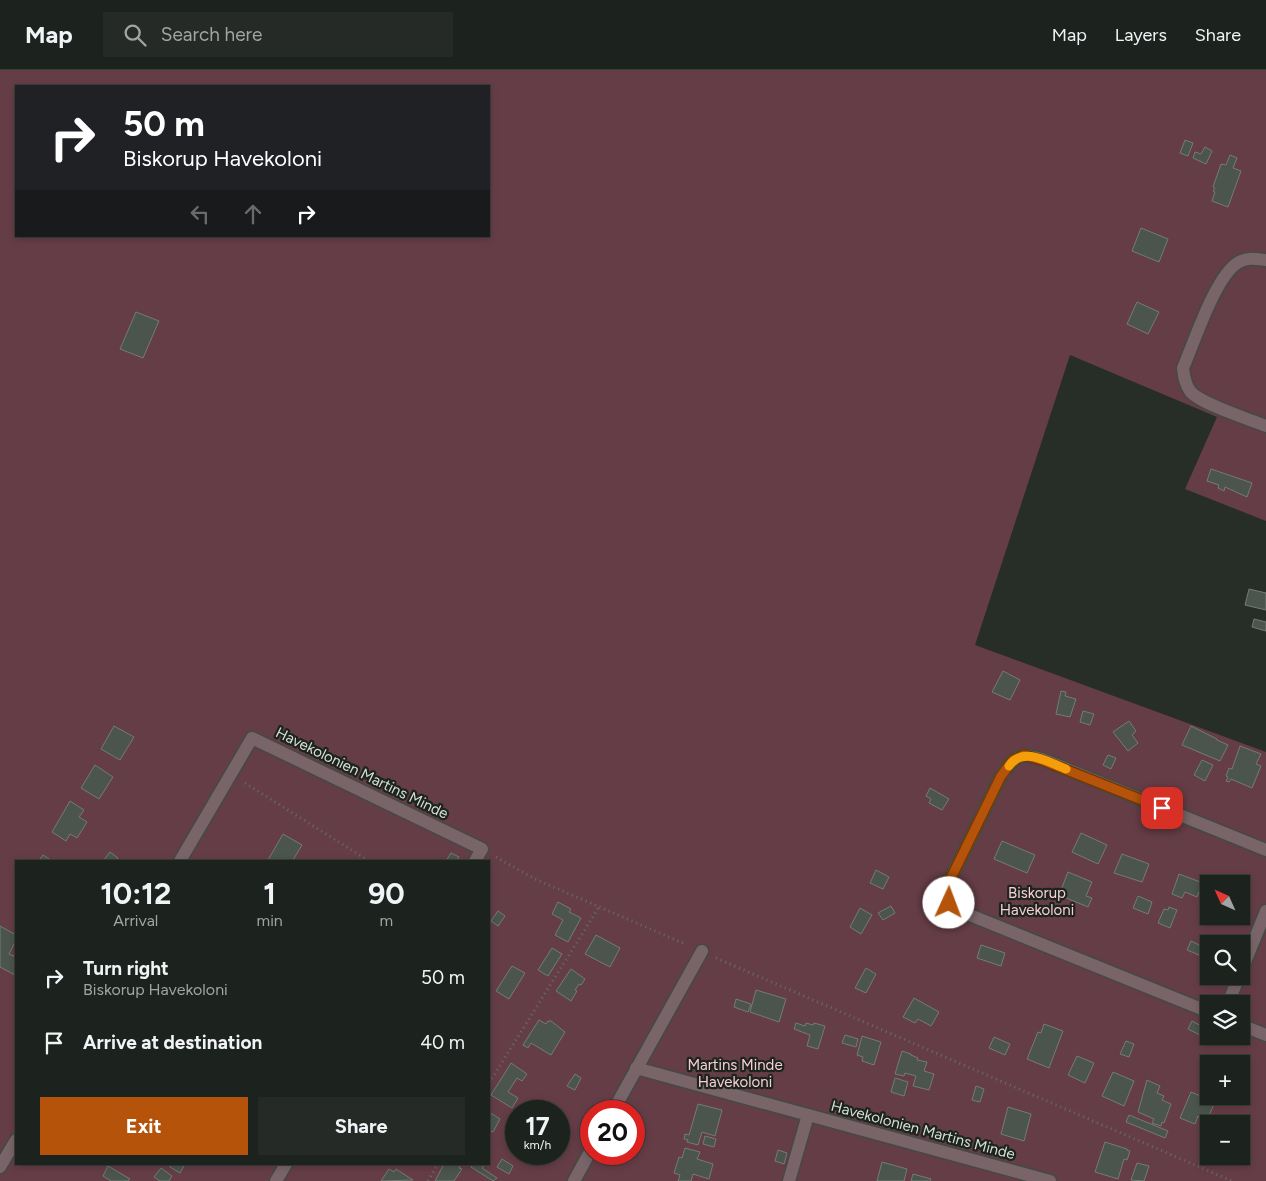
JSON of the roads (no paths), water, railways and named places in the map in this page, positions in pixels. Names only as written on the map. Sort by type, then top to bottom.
[{"type":"lane","points":[[1266,260],[1250,258],[1239,262],[1228,271],[1218,285],[1183,368],[1185,382],[1191,393],[1204,401],[1266,426]]},
{"type":"lane","name":"Havekolonien Martins Minde","points":[[181,860],[252,738],[482,849],[476,860]]},
{"type":"lane","points":[[1200,1008],[960,911],[949,903],[945,893],[1001,776],[1013,760],[1024,755],[1042,760],[1266,850]]},
{"type":"lane","points":[[1250,950],[1266,911]]},
{"type":"lane","points":[[619,1100],[702,951]]},
{"type":"lane","points":[[1250,1029],[1266,1035]]},
{"type":"lane","name":"Havekolonien Martins Minde","points":[[636,1068],[1029,1178],[1050,1181]]},
{"type":"lane","name":"Havekolonien Martins Minde","points":[[789,1181],[808,1115]]},
{"type":"lane","points":[[0,1167],[15,1142]]},
{"type":"lane","points":[[276,1181],[285,1165]]},
{"type":"lane","points":[[574,1181],[583,1165]]},
{"type":"park label","name":"Biskorup Havekoloni","points":[[1037,902]]},
{"type":"park label","name":"Martins Minde Havekoloni","points":[[735,1074]]}]
